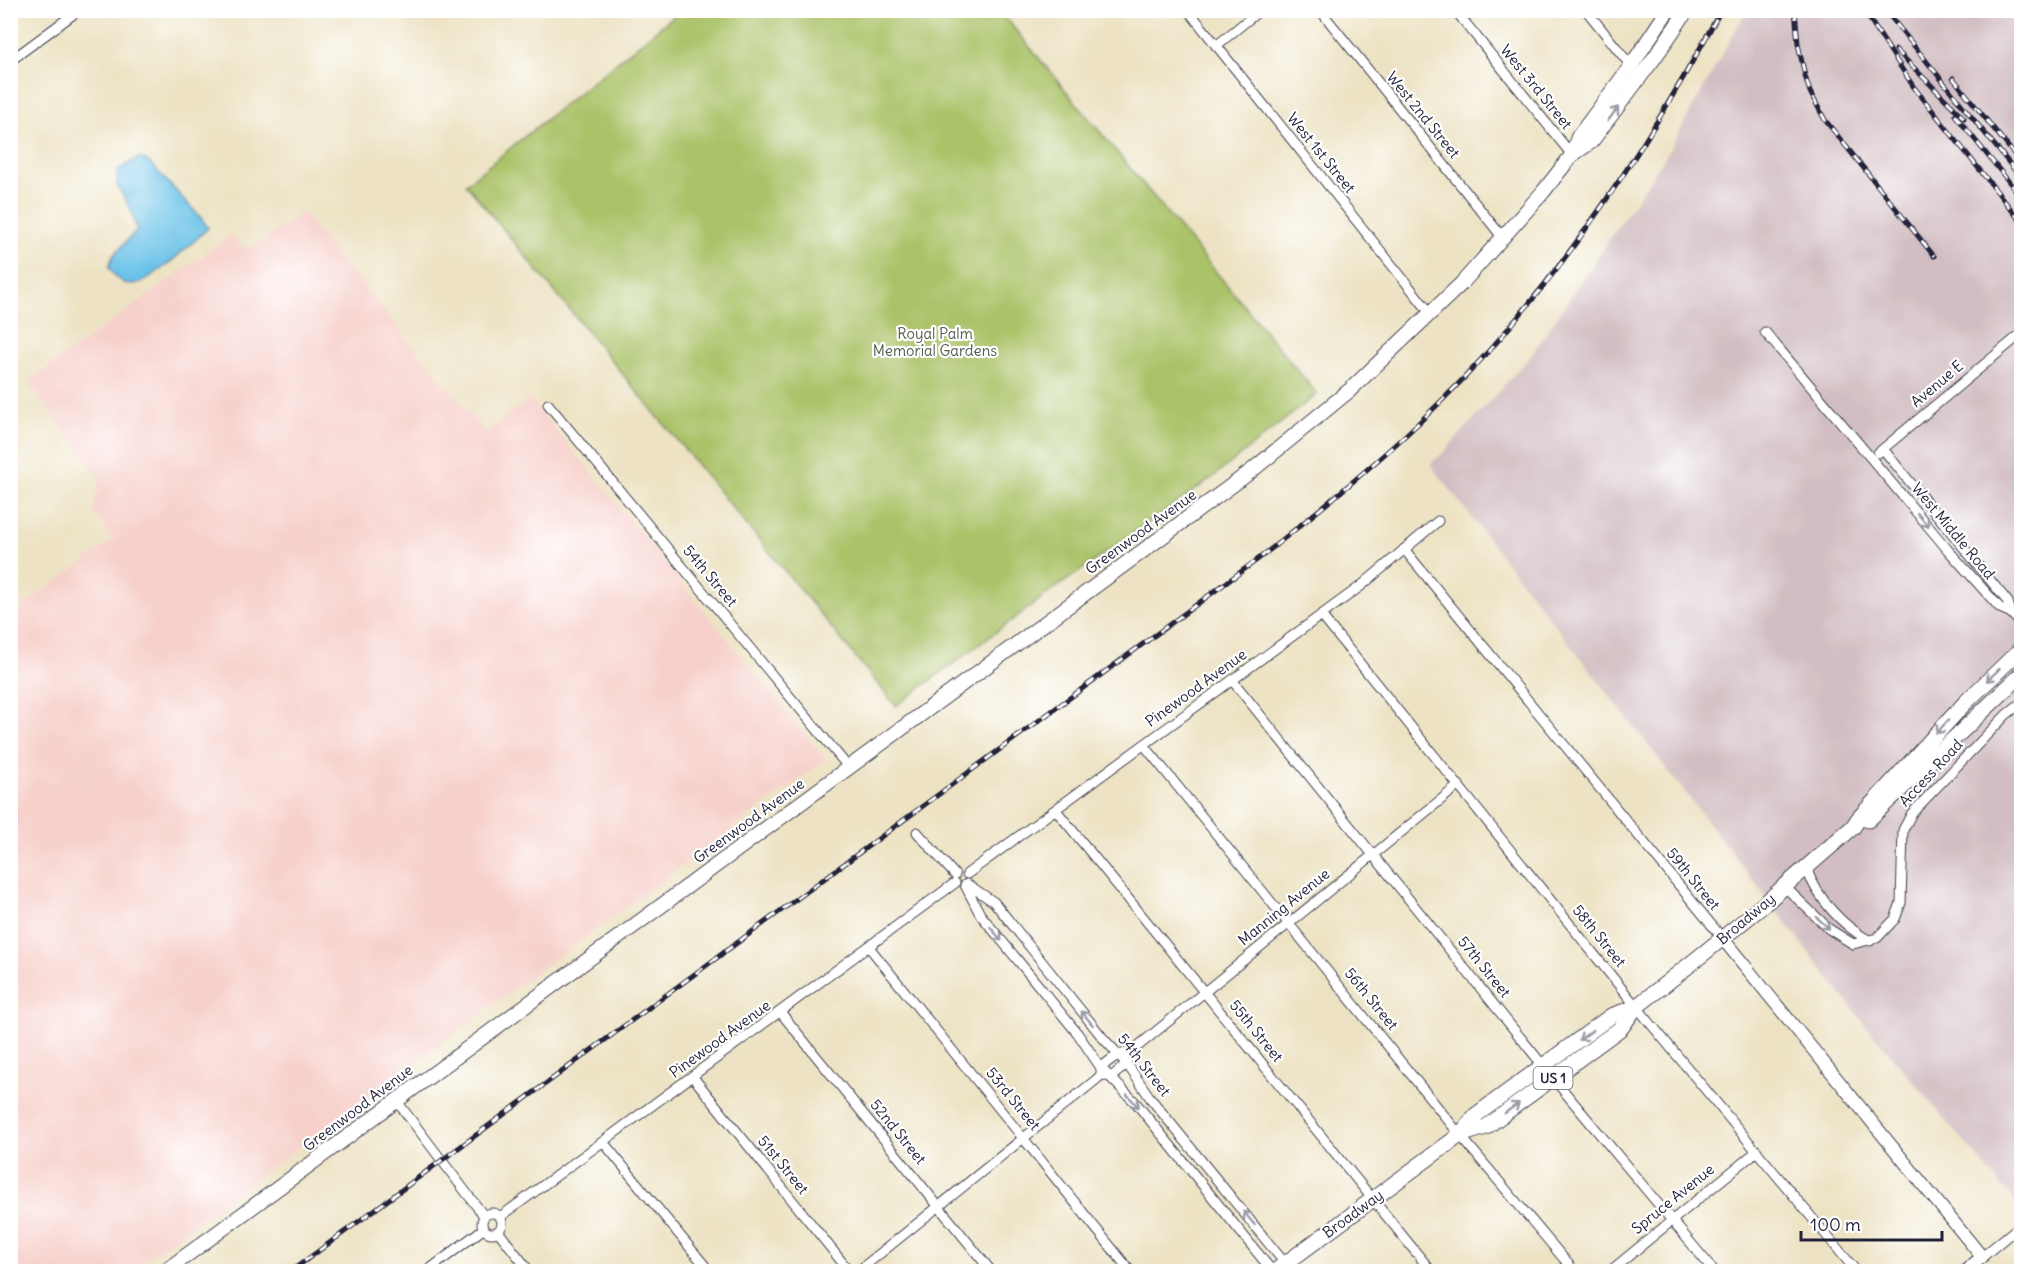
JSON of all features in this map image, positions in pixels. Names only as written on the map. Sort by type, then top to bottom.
[{"type":"main road","points":[[1572,155],[1578,137],[1631,66],[1668,10]]},
{"type":"main road","points":[[1572,155],[1591,142],[1655,57],[1686,10]]},
{"type":"main road","name":"Greenwood Avenue","points":[[164,1272],[1250,472],[1350,390],[1431,314],[1503,238],[1572,155]]},
{"type":"main road","name":"Broadway","points":[[1281,1269],[1460,1135],[1486,1127],[1549,1072],[1622,1028],[1636,1007],[1723,939],[1853,827],[1965,702],[2022,648]]},
{"type":"main road","name":"Broadway","points":[[1853,827],[1862,826],[2022,674]]},
{"type":"street","points":[[10,61],[80,10]]},
{"type":"street","name":"West 1st Street","points":[[1188,10],[1431,314]]},
{"type":"street","points":[[1216,46],[1260,10]]},
{"type":"street","name":"West 2nd Street","points":[[1320,10],[1503,238]]},
{"type":"street","name":"West 3rd Street","points":[[1455,10],[1572,155]]},
{"type":"street","points":[[1586,10],[1631,66]]},
{"type":"street","name":"West Middle Road","points":[[1765,332],[1948,550],[2000,608],[2011,613]]},
{"type":"street","name":"Avenue E","points":[[1872,458],[2022,333]]},
{"type":"street","name":"54th Street","points":[[548,404],[849,768]]},
{"type":"street","name":"West Middle Road","points":[[1883,449],[2008,602],[2011,613]]},
{"type":"street","name":"Pinewood Avenue","points":[[500,1217],[1361,586],[1438,521]]},
{"type":"street","name":"59th Street","points":[[1404,549],[1982,1257]]},
{"type":"street","points":[[2011,613],[2022,625]]},
{"type":"street","name":"58th Street","points":[[1321,615],[1636,1007],[1857,1272]]},
{"type":"street","name":"57th Street","points":[[1232,680],[1549,1072],[1715,1272]]},
{"type":"street","name":"Access Road","points":[[1869,941],[1877,938],[1895,919],[1901,903],[1903,830],[1912,813],[2006,715],[2022,702]]},
{"type":"street","name":"56th Street","points":[[1144,745],[1460,1135],[1575,1272]]},
{"type":"street","name":"Manning Avenue","points":[[1129,1052],[1459,785]]},
{"type":"street","name":"55th Street","points":[[1056,810],[1432,1272]]},
{"type":"street","name":"54th Street","points":[[917,832],[962,880],[994,902],[1103,1038],[1127,1064],[1150,1099],[1281,1269]]},
{"type":"street","points":[[1806,868],[1812,883],[1830,908],[1857,934],[1869,941]]},
{"type":"street","name":"54th Street","points":[[962,880],[980,914],[1078,1034],[1104,1073],[1136,1103],[1281,1269]]},
{"type":"street","points":[[1785,887],[1829,929],[1853,944],[1869,941]]},
{"type":"street","name":"53rd Street","points":[[869,948],[1131,1272]]},
{"type":"street","name":"52nd Street","points":[[781,1012],[992,1272]]},
{"type":"street","points":[[857,1272],[1104,1073],[1118,1053],[1129,1052],[1127,1064],[1104,1073]]},
{"type":"street","name":"51st Street","points":[[693,1077],[850,1272]]},
{"type":"street","points":[[396,1100],[484,1216]]},
{"type":"street","points":[[604,1143],[710,1272]]},
{"type":"street","name":"Spruce Avenue","points":[[1609,1272],[1757,1150]]},
{"type":"street","points":[[493,1212],[500,1217],[501,1226],[498,1231],[489,1233],[483,1229],[484,1216],[493,1212]]},
{"type":"street","points":[[1964,1272],[2022,1224]]},
{"type":"street","points":[[426,1272],[483,1229]]},
{"type":"street","points":[[498,1231],[530,1272]]},
{"type":"shaded area","points":[[1746,11],[2021,11],[2021,1209],[1867,1027],[1430,464],[1445,451],[1532,354],[1666,156]]},
{"type":"shaded area","points":[[302,213],[485,432],[531,399],[826,760],[130,1271],[11,1271],[11,614],[114,540],[93,513],[100,477],[28,382],[231,235],[247,251]]},
{"type":"green space","name":"Royal Palm Memorial Gardens","points":[[680,11],[1000,11],[1317,394],[1208,481],[1046,595],[896,706],[466,184]]},
{"type":"water","points":[[138,158],[151,164],[208,228],[152,276],[135,284],[127,284],[120,280],[109,267],[113,256],[137,230],[131,210],[117,185],[118,170]]},
{"type":"railway","points":[[290,1272],[1261,557],[1391,448],[1465,377],[1503,335],[1573,248],[1666,108],[1721,10]]},
{"type":"railway","points":[[1795,10],[1798,44],[1805,76],[1810,92],[1825,120],[1934,256]]},
{"type":"railway","points":[[1885,10],[2022,179]]},
{"type":"railway","points":[[1865,12],[1913,86],[2022,223]]},
{"type":"railway","points":[[1896,50],[1964,118]]},
{"type":"railway","points":[[1953,78],[2022,164]]},
{"type":"railway","points":[[1955,115],[2022,198]]}]
